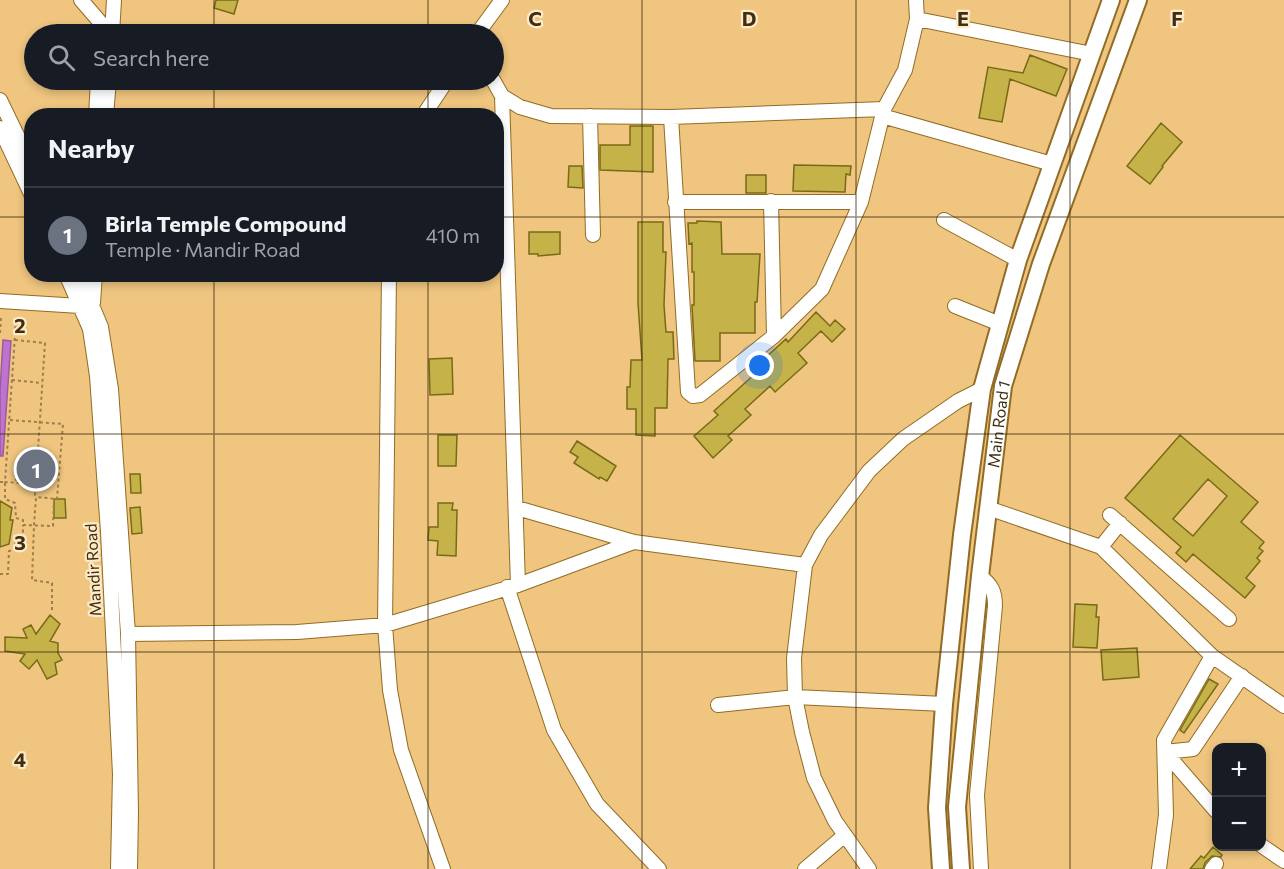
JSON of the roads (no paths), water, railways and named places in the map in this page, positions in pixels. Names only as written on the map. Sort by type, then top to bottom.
[{"type":"main road","name":"Main Road 1","points":[[941,869],[937,808],[944,704],[962,535],[982,389],[1018,260],[1111,0]]},
{"type":"main road","name":"Main Road 1","points":[[961,869],[957,807],[980,576],[1003,386],[1041,264],[1138,0]]},
{"type":"street","points":[[81,0],[100,24]]},
{"type":"street","points":[[113,24],[114,0]]},
{"type":"street","points":[[484,24],[501,0]]},
{"type":"street","points":[[671,117],[688,392],[693,396],[700,395],[774,336],[822,289],[861,202],[883,113],[905,69],[917,19],[916,0]]},
{"type":"street","points":[[917,19],[1092,54]]},
{"type":"street","points":[[96,108],[97,90]]},
{"type":"street","points":[[107,108],[108,90]]},
{"type":"street","points":[[428,108],[440,90]]},
{"type":"street","points":[[499,90],[502,96],[502,108]]},
{"type":"street","points":[[502,96],[520,107],[551,116],[671,117],[883,113],[1052,164]]},
{"type":"street","points":[[0,100],[24,160]]},
{"type":"street","points":[[590,116],[593,235]]},
{"type":"street","points":[[0,128],[24,164]]},
{"type":"street","points":[[504,151],[517,508],[512,586],[554,730],[597,804],[659,869]]},
{"type":"street","points":[[771,201],[774,336]]},
{"type":"street","points":[[675,202],[861,202]]},
{"type":"street","points":[[944,220],[1018,260]]},
{"type":"street","name":"Mandir Road","points":[[71,282],[103,334],[111,388],[128,634],[130,869]]},
{"type":"street","name":"Mandir Road","points":[[81,282],[97,376],[110,555],[120,774],[118,869]]},
{"type":"street","points":[[0,301],[86,306],[93,282]]},
{"type":"street","points":[[389,282],[385,625],[390,690],[401,750],[442,869]]},
{"type":"street","points":[[955,306],[1000,324]]},
{"type":"street","points":[[868,869],[835,821],[814,778],[795,697],[794,658],[805,565],[821,535],[869,471],[903,439],[958,401],[982,389]]},
{"type":"street","points":[[517,508],[634,542],[805,565]]},
{"type":"street","points":[[988,508],[1101,547],[1212,656],[1284,706]]},
{"type":"street","points":[[1101,547],[1115,519],[1229,619]]},
{"type":"street","points":[[128,634],[297,632],[385,625],[512,586],[634,542]]},
{"type":"street","points":[[980,576],[995,592],[977,795],[981,869]]},
{"type":"street","points":[[1159,869],[1166,815],[1164,740],[1212,656]]},
{"type":"street","points":[[1165,752],[1193,749],[1242,675]]},
{"type":"street","points":[[718,705],[795,697],[944,704]]},
{"type":"street","points":[[1165,752],[1212,806]]},
{"type":"street","points":[[805,869],[845,835]]},
{"type":"street","points":[[1266,849],[1284,861]]},
{"type":"place","name":"Birla Temple Compound","points":[[36,469]]}]
